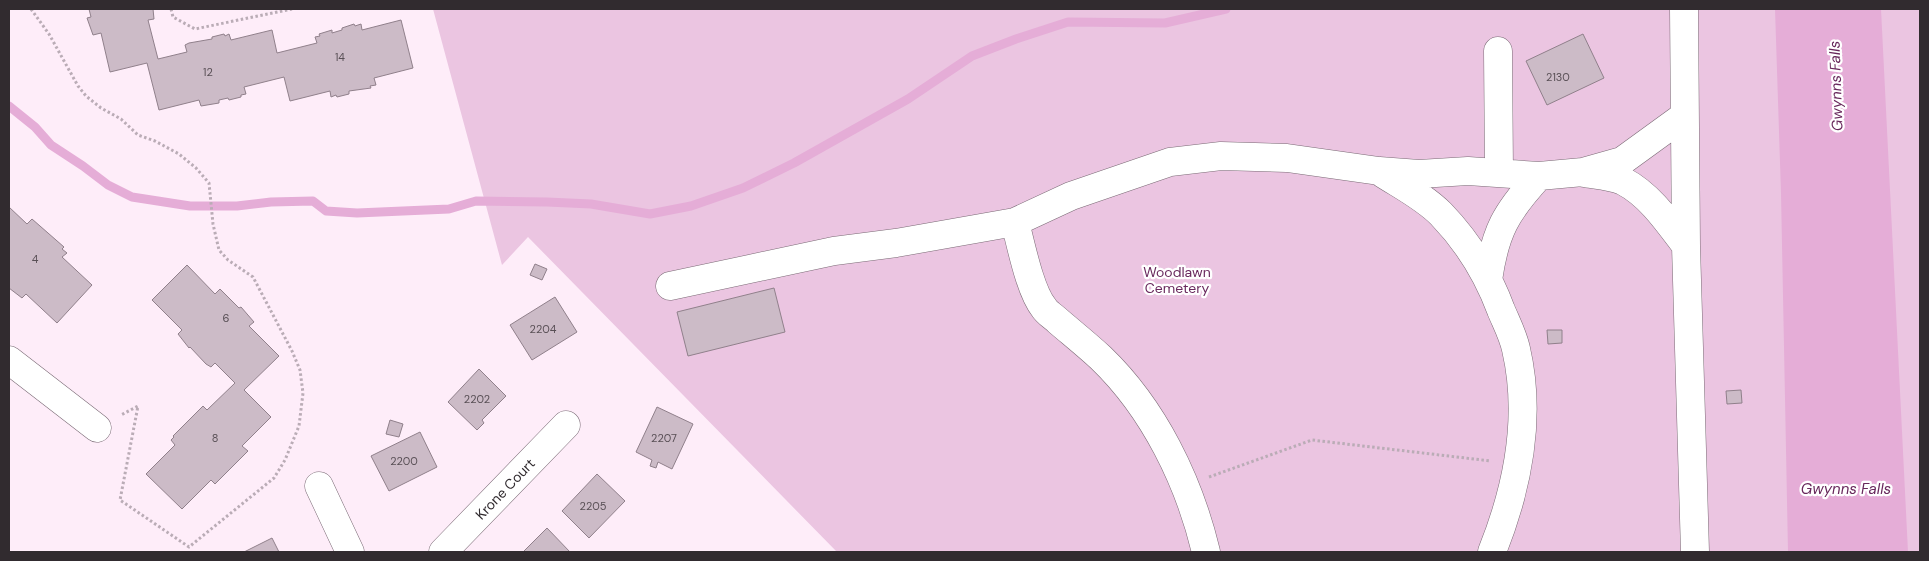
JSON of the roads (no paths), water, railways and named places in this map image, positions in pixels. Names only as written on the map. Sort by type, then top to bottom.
[{"type":"street","points":[[1684,9],[1686,246],[1695,552]]},
{"type":"street","points":[[1498,51],[1499,173]]},
{"type":"street","points":[[670,286],[834,251],[896,243],[1015,222],[1071,196],[1170,162],[1221,156],[1287,158],[1379,172],[1419,174],[1468,171],[1539,176],[1583,172],[1622,160],[1684,116]]},
{"type":"street","points":[[1379,172],[1414,193],[1441,214],[1484,269],[1516,346],[1523,383],[1523,423],[1518,464],[1511,494],[1492,552]]},
{"type":"street","points":[[1583,172],[1621,181],[1636,189],[1657,208],[1686,246]]},
{"type":"street","points":[[1488,280],[1497,236],[1509,212],[1539,176]]},
{"type":"street","points":[[1015,222],[1032,283],[1044,308],[1102,359],[1130,390],[1157,430],[1185,486],[1198,520],[1206,552]]},
{"type":"street","points":[[9,360],[97,428]]},
{"type":"street","name":"Krone Court","points":[[443,552],[566,425]]},
{"type":"street","points":[[319,486],[350,552]]},
{"type":"water","name":"Gwynns Falls","points":[[1775,9],[1881,9],[1908,552],[1788,552],[1781,193]]},
{"type":"waterway","points":[[9,106],[35,127],[51,145],[108,185],[132,197],[190,206],[237,206],[271,202],[313,201],[326,211],[357,213],[449,209],[476,201],[547,202],[591,204],[650,214],[691,206],[743,188],[794,163],[908,99],[972,56],[1016,39],[1068,22],[1165,23],[1226,9]]},
{"type":"park label","name":"Woodlawn Cemetery","points":[[1177,280]]}]
